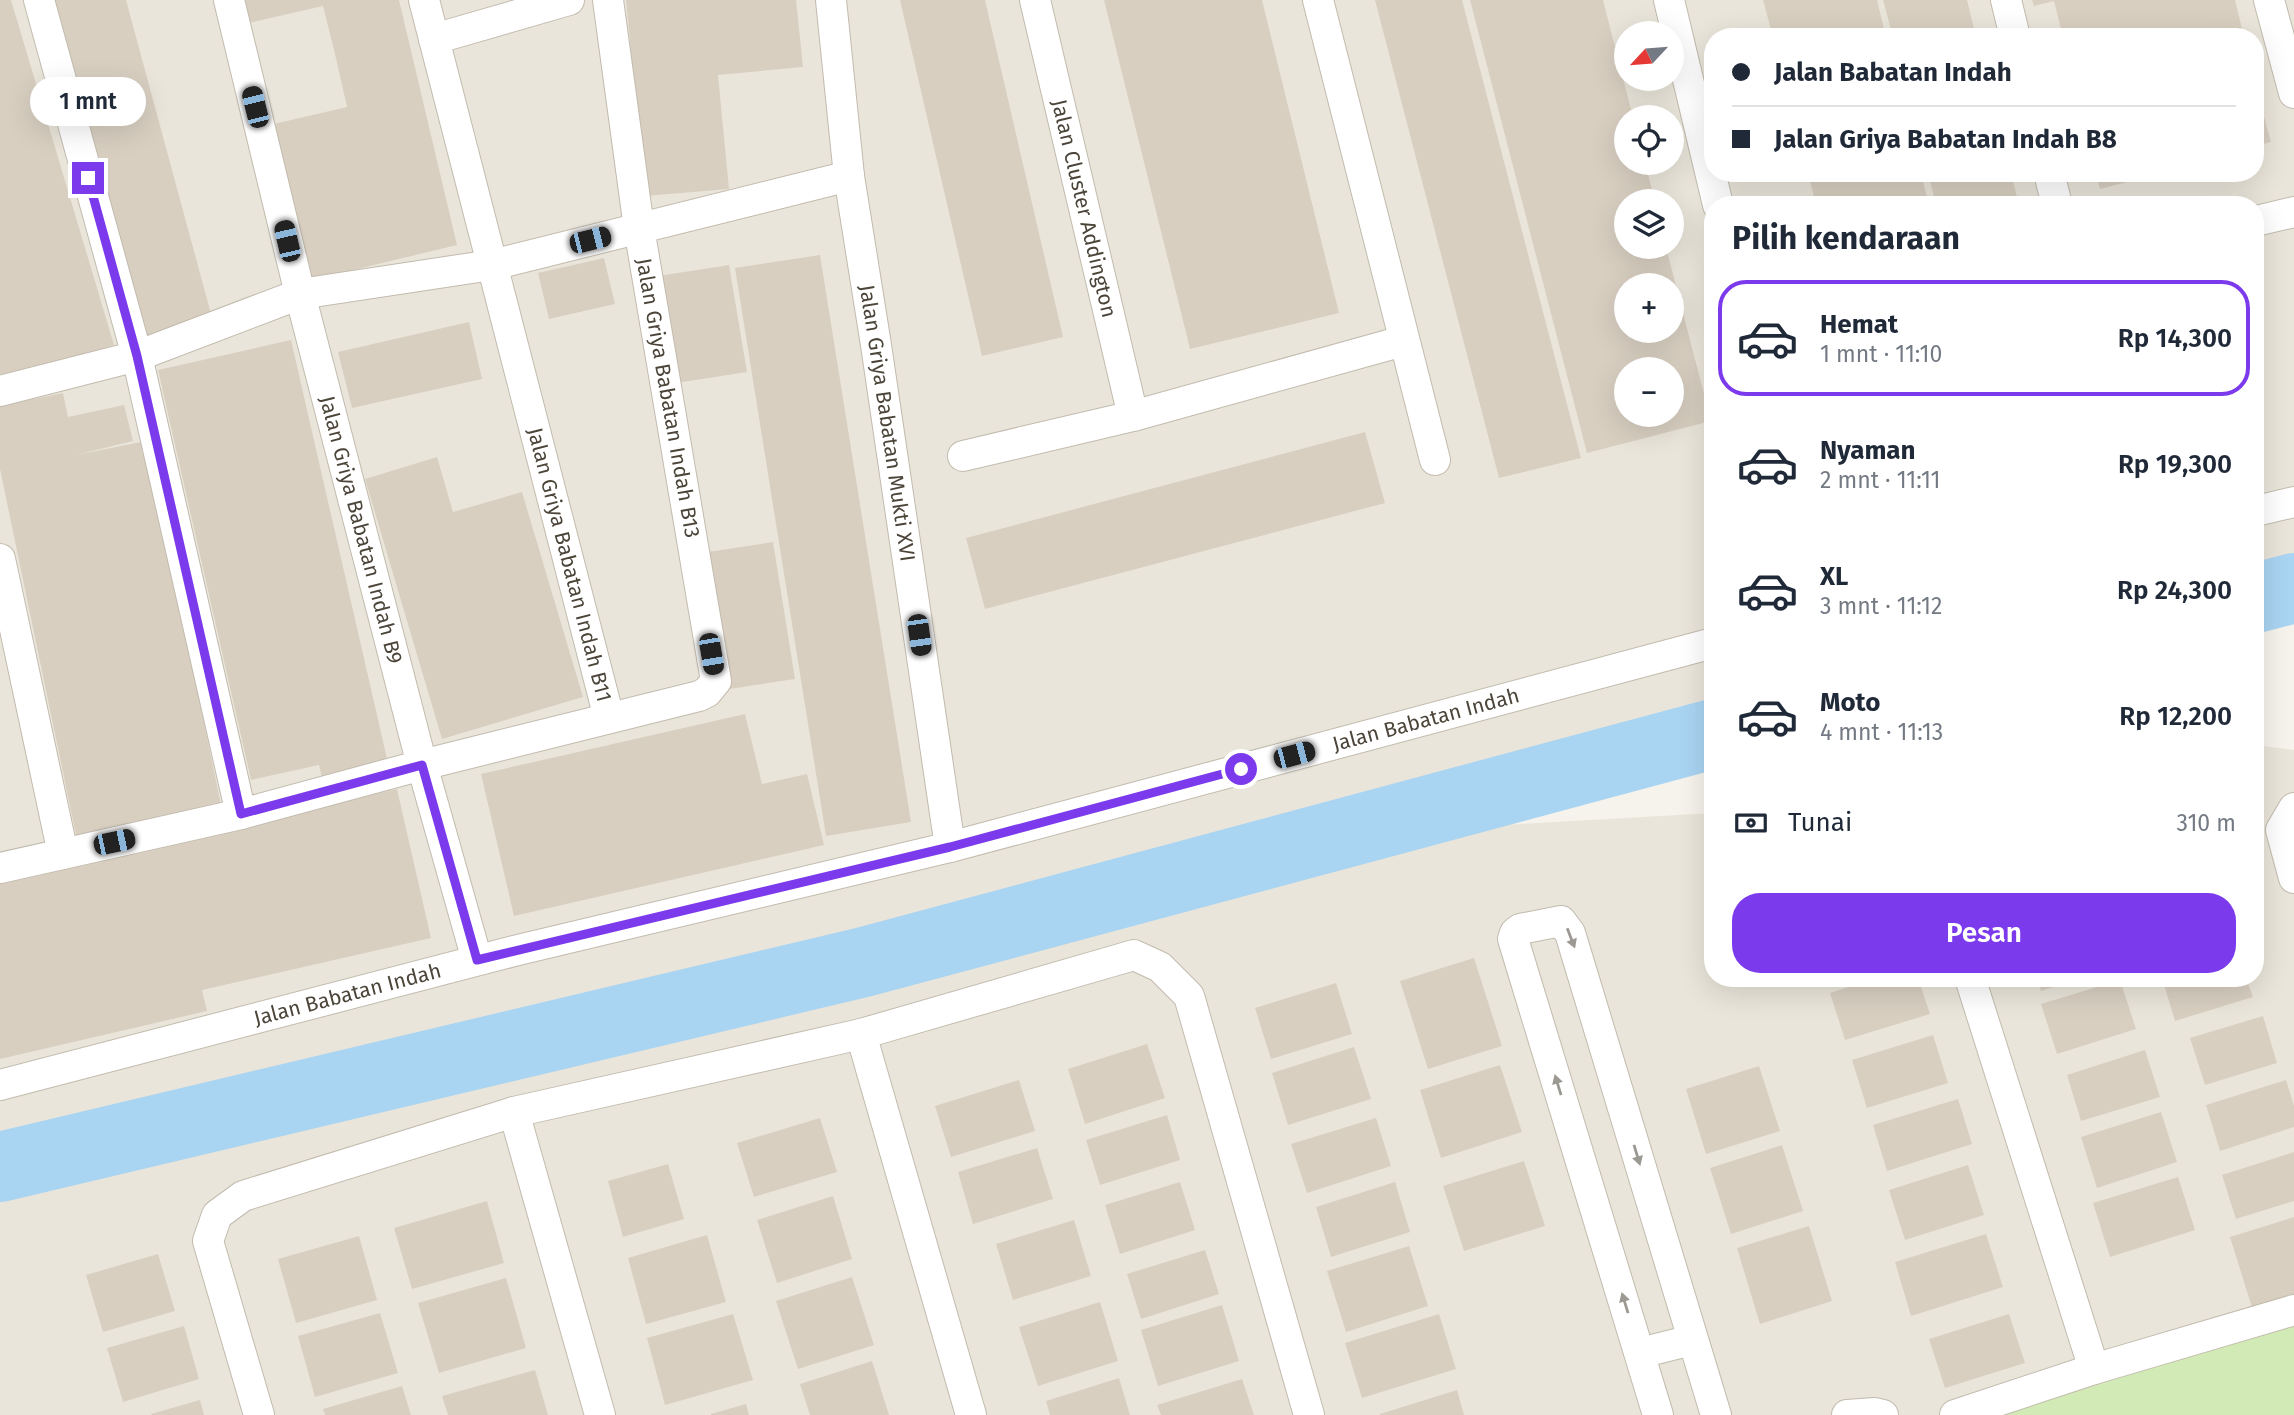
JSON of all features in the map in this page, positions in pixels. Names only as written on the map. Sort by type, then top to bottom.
[{"type":"street","points":[[39,0],[137,356],[241,814]]},
{"type":"street","name":"Jalan Griya Babatan Indah B9","points":[[229,0],[300,294],[422,765],[477,960]]},
{"type":"street","name":"Jalan Griya Babatan Indah B11","points":[[422,765],[609,718],[424,0]]},
{"type":"street","points":[[434,39],[569,0]]},
{"type":"street","name":"Jalan Griya Babatan Indah B13","points":[[608,0],[639,228],[716,681],[707,692],[699,696],[609,718]]},
{"type":"street","name":"Jalan Griya Babatan Mukti XVI","points":[[831,0],[849,176],[950,847]]},
{"type":"street","name":"Jalan Cluster Addington","points":[[1035,0],[1133,416]]},
{"type":"street","points":[[1318,0],[1435,460]]},
{"type":"street","points":[[1668,0],[1704,148]]},
{"type":"street","points":[[2006,0],[2013,28]]},
{"type":"street","points":[[2269,0],[2294,93]]},
{"type":"street","points":[[0,391],[137,356],[300,294],[492,265],[849,176]]},
{"type":"street","points":[[2264,219],[2294,212]]},
{"type":"street","points":[[963,456],[1133,416],[1403,341]]},
{"type":"street","points":[[2264,509],[2294,502]]},
{"type":"street","points":[[0,559],[5,601],[63,854]]},
{"type":"street","name":"Jalan Babatan Indah","points":[[0,1086],[477,960],[950,847],[1704,645]]},
{"type":"street","points":[[0,868],[241,814],[422,765]]},
{"type":"street","points":[[2294,808],[2281,831],[2294,877]]},
{"type":"street","points":[[1658,1415],[1513,939],[1514,933],[1520,929],[1561,921],[1570,933],[1716,1415]]},
{"type":"street","points":[[260,1415],[208,1241],[217,1215],[243,1196],[514,1112],[861,1034],[1134,956],[1160,967],[1189,996],[1308,1415]]},
{"type":"street","points":[[1973,987],[2094,1369]]},
{"type":"street","points":[[861,1034],[971,1415]]},
{"type":"street","points":[[514,1112],[600,1415]]},
{"type":"street","points":[[1955,1415],[2094,1369],[2294,1310]]},
{"type":"street","points":[[1640,1353],[1692,1340]]},
{"type":"street","points":[[1847,1415],[1883,1415]]},
{"type":"shaded area","points":[[0,0],[2294,0],[2294,598],[2264,605],[2264,196],[1704,196],[1704,742],[1326,835],[1704,814],[1704,987],[2264,987],[2264,746],[2294,750],[2294,1415],[0,1415]]},
{"type":"green space","points":[[2294,1310],[2294,1415],[1955,1415]]},
{"type":"building","points":[[0,0],[11,0],[114,345],[0,378]]},
{"type":"building","points":[[49,0],[126,0],[214,325],[143,344]]},
{"type":"building","points":[[243,0],[399,0],[457,245],[312,280],[274,124],[347,107],[335,54],[323,6],[249,23]]},
{"type":"building","points":[[626,0],[796,0],[803,67],[718,75],[729,189],[645,196]]},
{"type":"building","points":[[900,0],[985,0],[1063,337],[982,356]]},
{"type":"building","points":[[1104,0],[1262,0],[1339,313],[1190,349]]},
{"type":"building","points":[[1375,0],[1462,0],[1581,458],[1499,478]]},
{"type":"building","points":[[1470,0],[1603,0],[1614,43],[1614,91],[1626,91],[1630,105],[1614,105],[1614,175],[1648,175],[1652,189],[1614,189],[1614,259],[1669,259],[1673,273],[1614,273],[1614,343],[1684,343],[1684,317],[1704,394],[1704,423],[1587,453]]},
{"type":"building","points":[[1763,0],[1877,0],[1884,28],[1771,28]]},
{"type":"building","points":[[1883,0],[1967,0],[1974,28],[1891,28]]},
{"type":"building","points":[[2032,0],[2235,0],[2242,28],[2061,28],[2054,1],[2034,6]]},
{"type":"building","points":[[2264,116],[2271,142],[2264,144]]},
{"type":"building","points":[[1810,182],[1923,182],[1927,196],[1814,196]]},
{"type":"building","points":[[1930,182],[2013,182],[2017,196],[1934,196]]},
{"type":"building","points":[[2098,182],[2127,182],[2100,189]]},
{"type":"building","points":[[820,255],[911,822],[826,836],[735,268]]},
{"type":"building","points":[[604,258],[615,304],[549,319],[538,273]]},
{"type":"building","points":[[729,265],[747,372],[670,384],[652,277]]},
{"type":"building","points":[[469,322],[482,379],[352,408],[338,352]]},
{"type":"building","points":[[291,340],[388,763],[322,778],[319,765],[251,780],[158,370]]},
{"type":"building","points":[[63,393],[68,417],[124,405],[133,441],[76,455],[146,441],[221,805],[76,835],[0,469],[0,406]]},
{"type":"building","points":[[1365,432],[1385,503],[985,609],[966,538]]},
{"type":"building","points":[[437,457],[453,512],[522,492],[583,697],[442,739],[365,479]]},
{"type":"building","points":[[773,542],[795,679],[723,690],[701,553]]},
{"type":"building","points":[[745,714],[762,784],[807,774],[824,845],[514,916],[481,774]]},
{"type":"building","points":[[397,789],[431,938],[202,990],[207,1011],[0,1059],[0,880]]},
{"type":"building","points":[[1474,958],[1502,1046],[1428,1069],[1400,981]]},
{"type":"building","points":[[1336,983],[1352,1034],[1271,1059],[1255,1008]]},
{"type":"building","points":[[1848,987],[1921,987],[1930,1014],[1845,1040],[1830,993]]},
{"type":"building","points":[[2097,987],[2122,987],[2136,1029],[2057,1054],[2041,1004]]},
{"type":"building","points":[[2165,987],[2249,987],[2253,997],[2175,1021]]},
{"type":"building","points":[[2263,1016],[2277,1063],[2205,1085],[2190,1038]]},
{"type":"building","points":[[1933,1035],[1948,1083],[1867,1108],[1852,1060]]},
{"type":"building","points":[[1147,1044],[1165,1098],[1085,1124],[1068,1069]]},
{"type":"building","points":[[1354,1047],[1371,1099],[1288,1125],[1272,1073]]},
{"type":"building","points":[[2145,1050],[2160,1097],[2081,1121],[2067,1075]]},
{"type":"building","points":[[1500,1065],[1522,1132],[1441,1158],[1420,1090]]},
{"type":"building","points":[[1759,1066],[1780,1131],[1706,1154],[1686,1089]]},
{"type":"building","points":[[1019,1080],[1035,1131],[951,1157],[935,1106]]},
{"type":"building","points":[[2286,1080],[2294,1106],[2294,1127],[2220,1151],[2206,1105]]},
{"type":"building","points":[[1958,1099],[1972,1144],[1887,1171],[1873,1125]]},
{"type":"building","points":[[2161,1112],[2177,1162],[2097,1188],[2081,1137]]},
{"type":"building","points":[[1167,1115],[1180,1160],[1100,1185],[1086,1140]]},
{"type":"building","points":[[820,1118],[837,1172],[754,1197],[737,1143]]},
{"type":"building","points":[[1376,1118],[1391,1166],[1307,1193],[1291,1144]]},
{"type":"building","points":[[1782,1145],[1803,1211],[1731,1234],[1710,1168]]},
{"type":"building","points":[[1037,1148],[1053,1199],[973,1224],[958,1172]]},
{"type":"building","points":[[2294,1152],[2294,1201],[2236,1219],[2222,1175]]},
{"type":"building","points":[[1524,1161],[1545,1226],[1464,1251],[1443,1186]]},
{"type":"building","points":[[668,1164],[684,1219],[623,1237],[608,1181]]},
{"type":"building","points":[[1968,1165],[1984,1215],[1905,1240],[1889,1190]]},
{"type":"building","points":[[2178,1177],[2195,1230],[2110,1257],[2093,1203]]},
{"type":"building","points":[[1180,1182],[1195,1230],[1120,1254],[1105,1205]]},
{"type":"building","points":[[1395,1182],[1410,1232],[1331,1257],[1316,1207]]},
{"type":"building","points":[[833,1196],[852,1259],[777,1283],[757,1220]]},
{"type":"building","points":[[487,1201],[504,1263],[412,1289],[394,1228]]},
{"type":"building","points":[[2294,1217],[2294,1301],[2254,1314],[2230,1237]]},
{"type":"building","points":[[1074,1220],[1091,1276],[1013,1300],[996,1244]]},
{"type":"building","points":[[1809,1226],[1832,1301],[1760,1324],[1737,1248]]},
{"type":"building","points":[[1986,1234],[2003,1287],[1911,1316],[1895,1262]]},
{"type":"building","points":[[707,1235],[726,1302],[646,1324],[628,1258]]},
{"type":"building","points":[[359,1236],[377,1300],[296,1323],[278,1259]]},
{"type":"building","points":[[1409,1246],[1428,1306],[1346,1332],[1327,1271]]},
{"type":"building","points":[[1205,1250],[1219,1294],[1141,1319],[1127,1274]]},
{"type":"building","points":[[158,1254],[175,1311],[103,1332],[86,1275]]},
{"type":"building","points":[[852,1277],[874,1345],[798,1369],[776,1301]]},
{"type":"building","points":[[506,1278],[526,1348],[439,1373],[418,1303]]},
{"type":"building","points":[[1100,1302],[1118,1361],[1038,1386],[1019,1327]]},
{"type":"building","points":[[1222,1305],[1239,1361],[1158,1386],[1141,1330]]},
{"type":"building","points":[[380,1313],[398,1373],[315,1397],[298,1336]]},
{"type":"building","points":[[733,1314],[753,1380],[665,1405],[647,1338]]},
{"type":"building","points":[[1439,1314],[1456,1369],[1362,1398],[1345,1343]]},
{"type":"building","points":[[2009,1314],[2025,1363],[1945,1388],[1929,1339]]},
{"type":"building","points":[[184,1326],[199,1379],[123,1402],[107,1348]]},
{"type":"building","points":[[872,1361],[889,1415],[810,1415],[800,1384]]},
{"type":"building","points":[[535,1370],[548,1415],[448,1415],[442,1396]]},
{"type":"building","points":[[1119,1378],[1130,1415],[1050,1415],[1046,1401]]},
{"type":"building","points":[[1242,1379],[1254,1415],[1161,1415],[1157,1405]]},
{"type":"building","points":[[402,1386],[411,1415],[325,1415],[323,1409]]},
{"type":"building","points":[[1457,1390],[1464,1415],[1380,1415],[1380,1414]]},
{"type":"building","points":[[200,1400],[204,1415],[151,1414]]},
{"type":"building","points":[[746,1404],[749,1415],[711,1415],[711,1414]]},
{"type":"waterway","points":[[2264,596],[2294,588]]},
{"type":"waterway","points":[[0,1167],[864,962],[1704,736]]},
{"type":"route","points":[[88,178],[137,356],[241,814],[422,765],[477,960],[950,847],[1241,769]]}]
